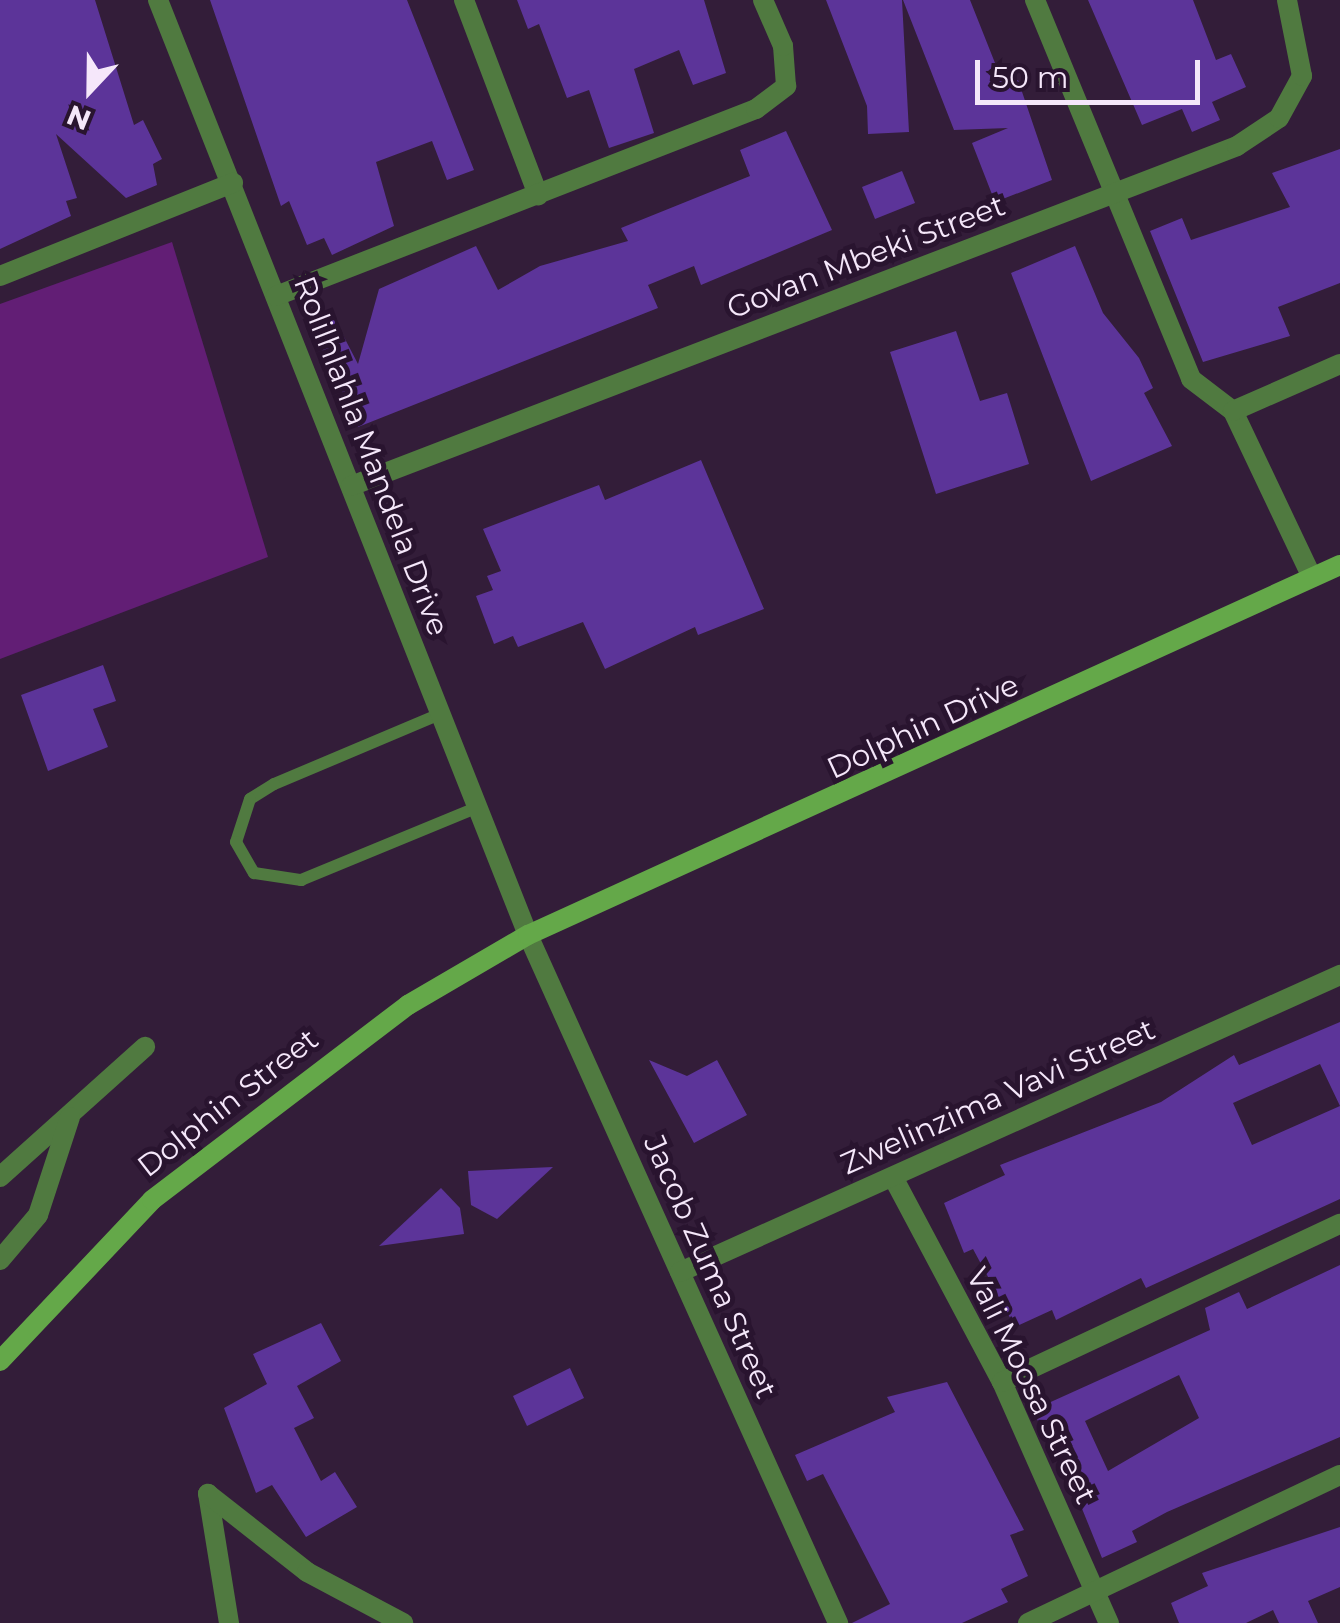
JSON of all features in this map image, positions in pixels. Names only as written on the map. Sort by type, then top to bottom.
[{"type":"street","name":"Rolilhlahla Mandela Drive","points":[[158,0],[528,935]]},
{"type":"street","points":[[464,0],[538,195]]},
{"type":"street","points":[[276,296],[756,109],[786,86],[762,0]]},
{"type":"street","points":[[1035,0],[1191,379],[1233,411],[1312,577]]},
{"type":"street","name":"Govan Mbeki Street","points":[[352,486],[1237,146],[1279,118],[1302,76],[1287,0]]},
{"type":"street","points":[[0,276],[233,184]]},
{"type":"street","points":[[1233,411],[1340,364]]},
{"type":"street","name":"Dolphin Drive","points":[[528,935],[1340,565]]},
{"type":"street","name":"Jacob Zuma Street","points":[[528,935],[838,1623]]},
{"type":"street","name":"Dolphin Street","points":[[0,1360],[152,1200],[354,1042],[528,935]]},
{"type":"street","name":"Zwelinzima Vavi Street","points":[[680,1272],[894,1179],[1340,975]]},
{"type":"street","points":[[0,1177],[145,1047]]},
{"type":"street","points":[[0,1260],[38,1215],[70,1115]]},
{"type":"street","name":"Vali Moosa Street","points":[[894,1179],[1002,1382],[1109,1623]]},
{"type":"street","points":[[1002,1382],[1340,1224]]},
{"type":"street","points":[[1028,1623],[1340,1475]]},
{"type":"street","points":[[229,1623],[208,1494],[308,1572],[403,1623]]},
{"type":"lane","points":[[440,714],[274,784],[250,799],[236,842],[254,873],[291,881],[478,807]]},
{"type":"shaded area","points":[[172,242],[268,557],[0,659],[0,304]]},
{"type":"building","points":[[0,0],[95,0],[134,125],[143,120],[162,159],[153,164],[157,185],[126,198],[56,134],[77,198],[66,201],[71,216],[0,249]]},
{"type":"building","points":[[210,0],[407,0],[474,170],[447,180],[432,141],[376,162],[394,226],[332,255],[324,238],[307,245],[289,201],[281,206]]},
{"type":"building","points":[[517,0],[704,0],[726,73],[693,85],[679,50],[634,69],[654,133],[609,148],[589,90],[567,98],[539,24],[528,29]]},
{"type":"building","points":[[826,0],[902,0],[909,132],[868,134],[867,106]]},
{"type":"building","points":[[903,0],[970,0],[997,68],[1009,83],[1018,80],[1052,180],[995,202],[972,143],[1008,128],[954,130]]},
{"type":"building","points":[[1088,0],[1193,0],[1216,60],[1231,54],[1246,87],[1212,102],[1220,120],[1192,132],[1182,109],[1142,125]]},
{"type":"building","points":[[786,131],[832,230],[701,285],[694,266],[648,285],[658,308],[358,427],[311,325],[332,314],[358,364],[379,289],[476,246],[498,290],[540,266],[628,241],[621,228],[750,176],[740,150]]},
{"type":"building","points":[[1340,149],[1340,283],[1278,307],[1290,336],[1203,362],[1150,231],[1182,218],[1191,240],[1290,207],[1272,173]]},
{"type":"building","points":[[902,171],[915,203],[875,219],[862,187]]},
{"type":"building","points":[[1075,246],[1103,313],[1139,358],[1153,388],[1144,393],[1172,446],[1091,481],[1011,273]]},
{"type":"building","points":[[956,331],[980,401],[1007,393],[1029,464],[936,494],[890,352]]},
{"type":"building","points":[[701,460],[764,609],[698,635],[695,627],[605,669],[583,622],[518,647],[513,636],[494,644],[476,596],[493,590],[487,576],[501,571],[483,529],[599,485],[605,500]]},
{"type":"building","points":[[103,665],[116,701],[93,709],[108,747],[48,771],[21,695]]},
{"type":"building","points":[[1340,1022],[1340,1106],[1340,1199],[1146,1288],[1141,1278],[1056,1320],[1052,1310],[1015,1327],[973,1249],[964,1253],[944,1203],[1005,1175],[1000,1165],[1161,1102],[1234,1055],[1239,1065]],"holes":[[[1320,1064],[1340,1106],[1252,1145],[1233,1103]]]},
{"type":"building","points":[[649,1060],[687,1076],[717,1060],[747,1115],[694,1143]]},
{"type":"building","points":[[553,1167],[497,1219],[471,1205],[468,1171]]},
{"type":"building","points":[[441,1188],[460,1208],[464,1234],[379,1246]]},
{"type":"building","points":[[1340,1265],[1340,1437],[1167,1512],[1132,1531],[1137,1542],[1102,1558],[1053,1437],[1047,1441],[1033,1410],[1210,1330],[1205,1308],[1239,1292],[1247,1309]],"holes":[[[1179,1375],[1199,1418],[1108,1471],[1085,1421]]]},
{"type":"building","points":[[321,1323],[341,1361],[297,1386],[314,1418],[294,1428],[321,1481],[335,1472],[357,1507],[306,1537],[272,1485],[256,1493],[224,1408],[267,1384],[253,1354]]},
{"type":"building","points":[[570,1368],[584,1398],[527,1426],[513,1396]]},
{"type":"building","points":[[947,1382],[1024,1530],[1010,1535],[1028,1576],[1001,1589],[1008,1602],[962,1623],[852,1623],[890,1604],[823,1474],[807,1481],[795,1455],[895,1412],[887,1397]]},
{"type":"building","points":[[1340,1527],[1340,1587],[1308,1601],[1318,1623],[1279,1623],[1273,1610],[1246,1623],[1179,1623],[1171,1603],[1208,1586],[1202,1573]]}]
